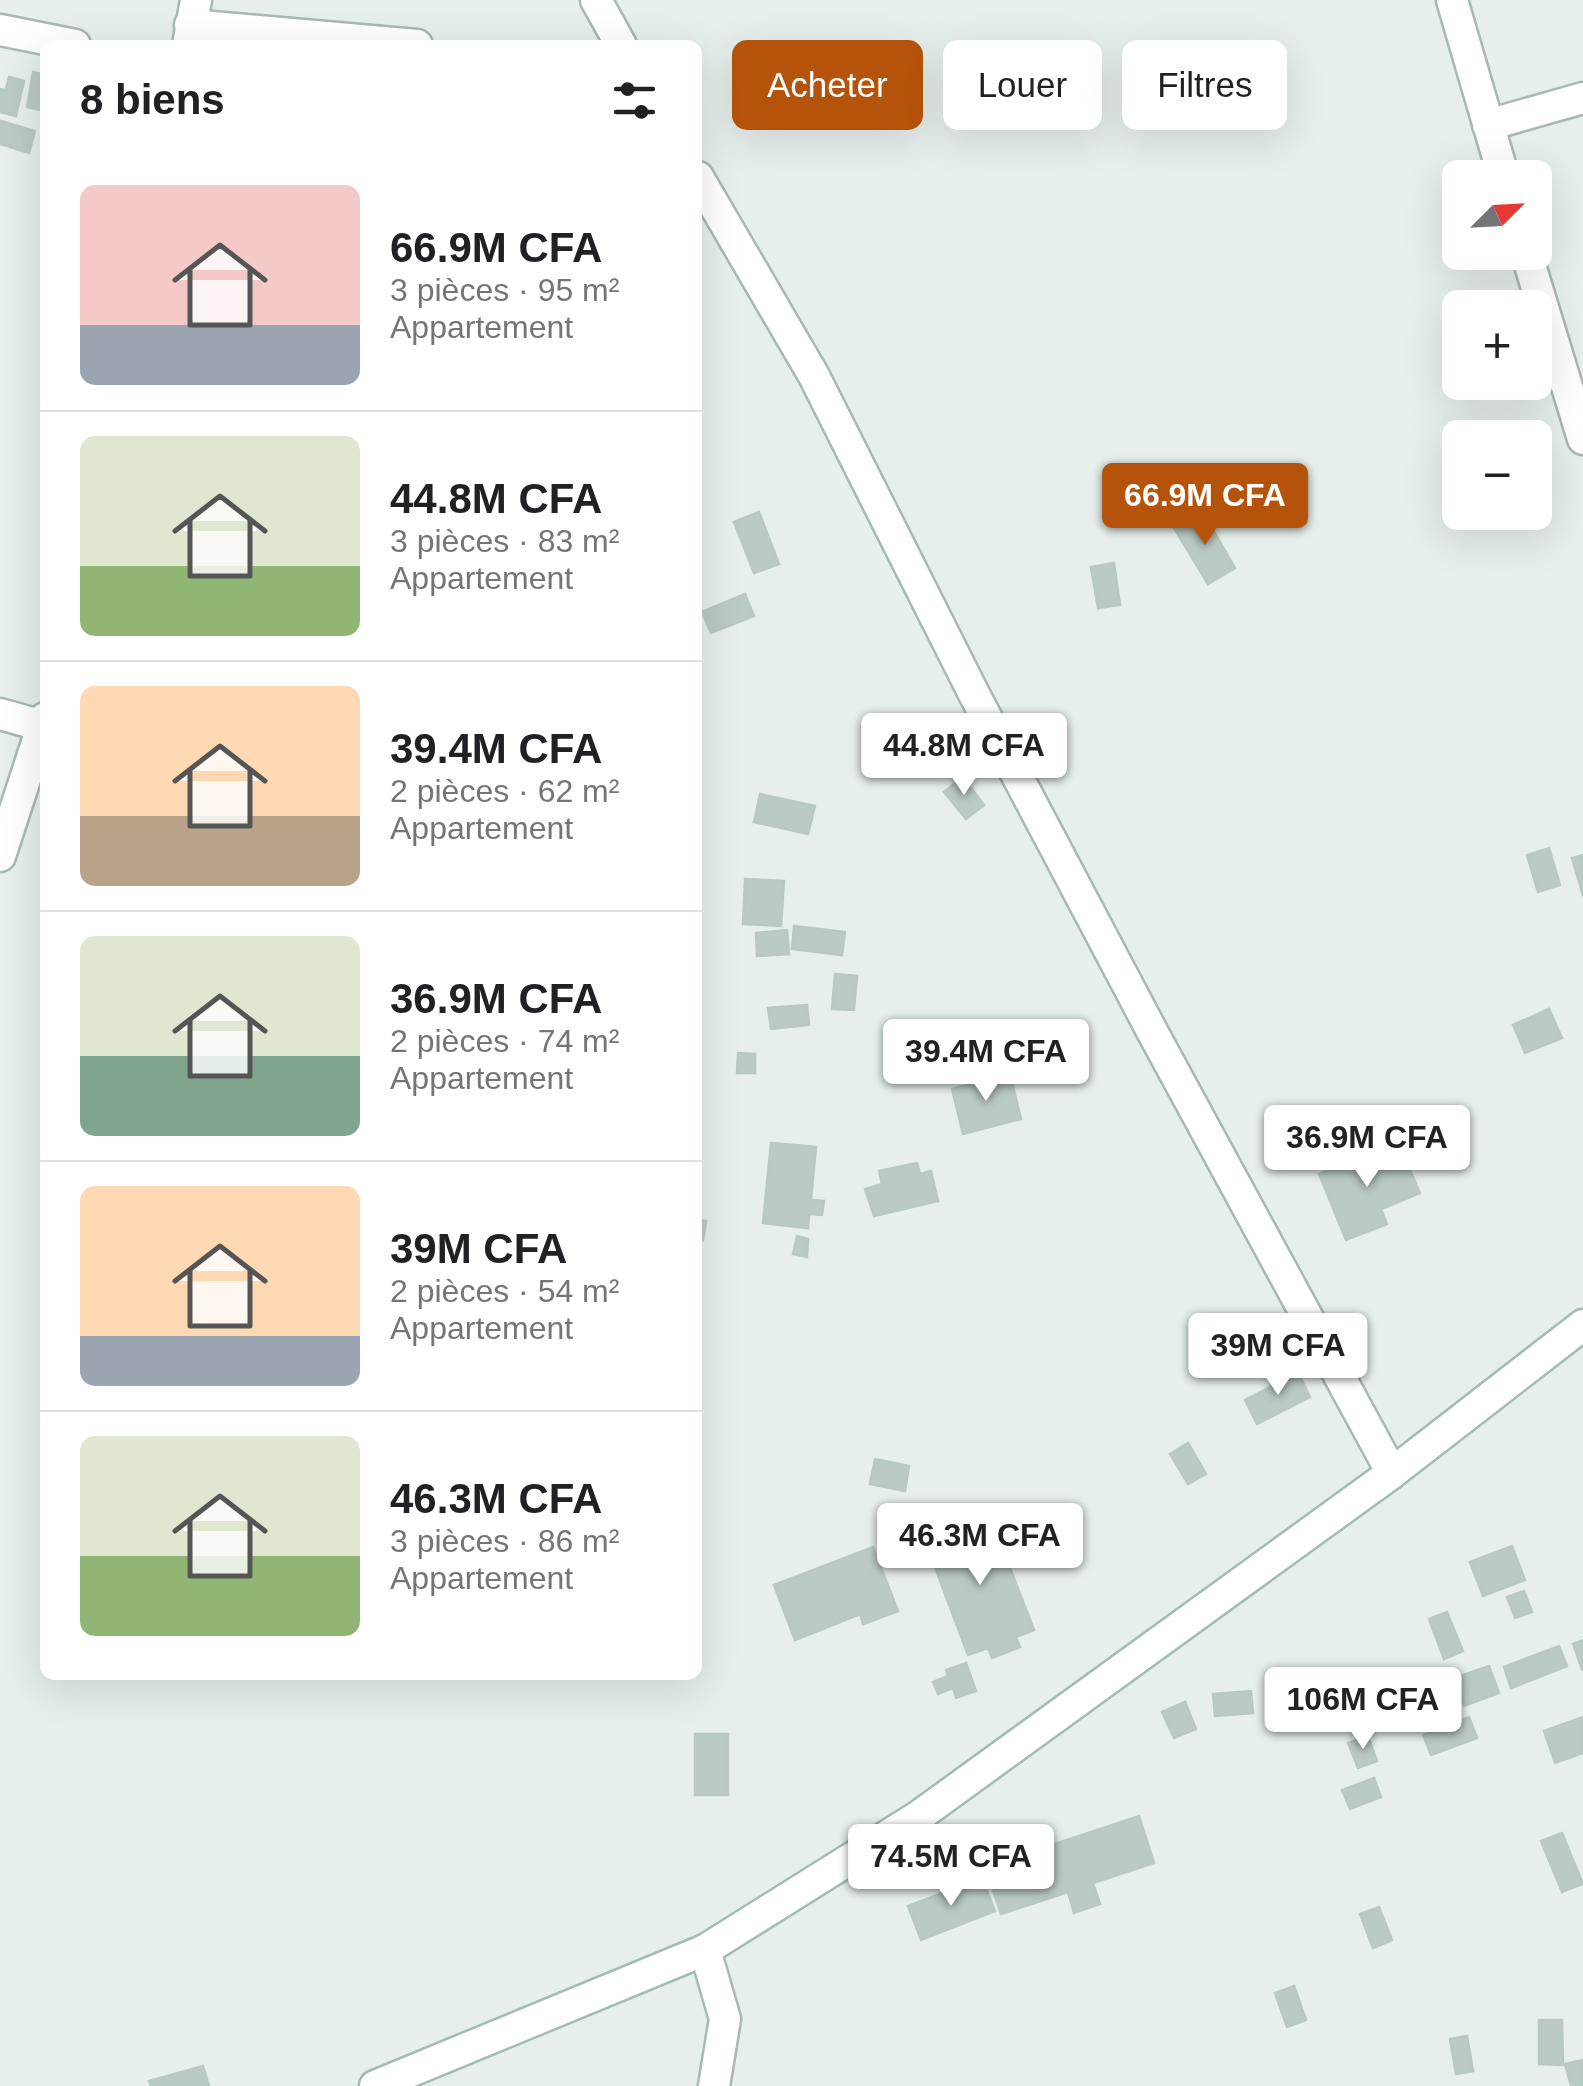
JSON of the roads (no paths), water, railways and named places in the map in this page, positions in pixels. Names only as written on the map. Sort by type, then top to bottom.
[{"type":"street","points":[[596,0],[618,40]]},
{"type":"street","points":[[1452,0],[1499,160]]},
{"type":"street","points":[[192,24],[363,40]]},
{"type":"street","points":[[0,30],[49,40]]},
{"type":"street","points":[[1488,125],[1583,98]]},
{"type":"street","points":[[702,184],[814,376],[1009,762],[1392,1473]]},
{"type":"street","points":[[1531,270],[1583,440]]},
{"type":"street","points":[[0,714],[40,721]]},
{"type":"street","points":[[0,856],[40,734]]},
{"type":"street","points":[[375,2086],[705,1950],[918,1816],[1392,1473],[1583,1325]]},
{"type":"street","points":[[705,1950],[725,2019],[714,2086]]}]
